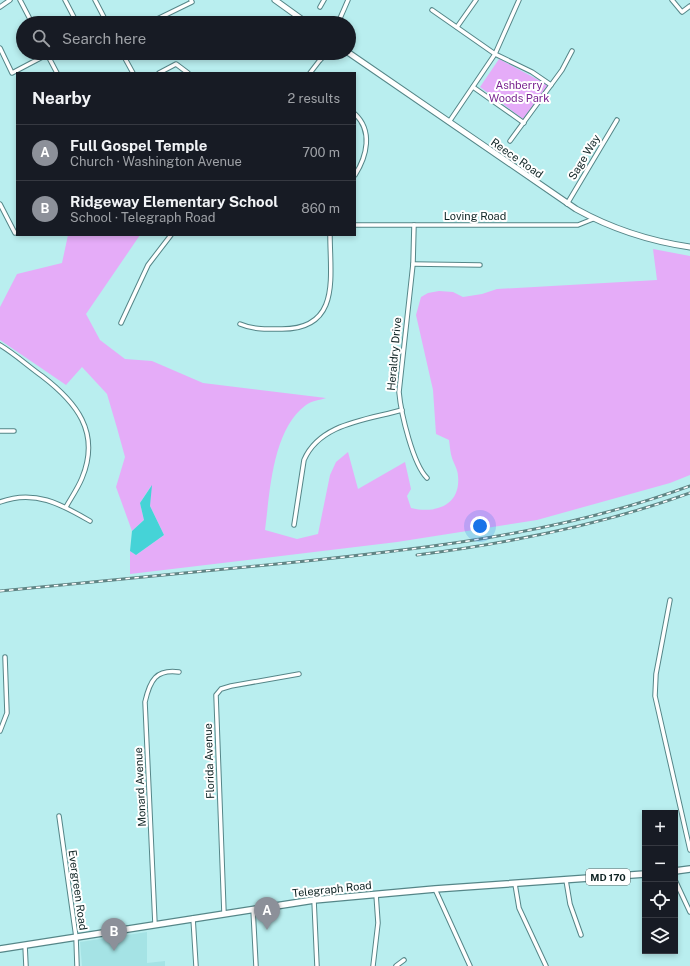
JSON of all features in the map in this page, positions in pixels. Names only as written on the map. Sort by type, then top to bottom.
[{"type":"main road","points":[[274,0],[297,16]]},
{"type":"main road","name":"Reece Road","points":[[356,57],[567,204],[593,219],[634,235],[690,247]]},
{"type":"main road","points":[[678,871],[690,869]]},
{"type":"main road","name":"Telegraph Road","points":[[0,949],[314,900],[435,889],[642,874]]},
{"type":"street","points":[[0,7],[10,0]]},
{"type":"street","points":[[20,0],[28,16]]},
{"type":"street","points":[[65,0],[73,16]]},
{"type":"street","points":[[95,0],[103,16]]},
{"type":"street","points":[[163,16],[192,2],[191,0]]},
{"type":"street","points":[[320,8],[324,0]]},
{"type":"street","points":[[341,16],[348,0]]},
{"type":"street","points":[[456,27],[476,0]]},
{"type":"street","points":[[449,122],[495,54],[519,0]]},
{"type":"street","points":[[672,0],[682,12],[690,6]]},
{"type":"street","points":[[432,10],[495,54],[532,72],[551,85]]},
{"type":"street","points":[[0,48],[12,73],[35,60]]},
{"type":"street","points":[[510,141],[562,70],[572,51]]},
{"type":"street","points":[[51,60],[57,72]]},
{"type":"street","points":[[126,60],[132,72]]},
{"type":"street","points":[[311,72],[320,60]]},
{"type":"street","points":[[161,72],[176,64],[187,72]]},
{"type":"street","points":[[473,87],[524,122]]},
{"type":"street","points":[[356,115],[362,122],[367,134],[360,166],[356,173]]},
{"type":"street","name":"Sage Way","points":[[567,204],[617,120]]},
{"type":"street","points":[[0,204],[16,232]]},
{"type":"street","name":"Loving Road","points":[[356,224],[578,225],[593,219]]},
{"type":"street","name":"Heraldry Drive","points":[[414,225],[413,264],[399,384],[402,410],[417,465],[427,478]]},
{"type":"street","points":[[121,323],[148,265],[170,236]]},
{"type":"street","points":[[240,324],[254,329],[290,329],[307,326],[320,316],[326,307],[330,294],[330,236]]},
{"type":"street","points":[[413,264],[480,265]]},
{"type":"street","points":[[0,345],[64,394],[74,405],[82,421],[87,438],[87,462],[80,482],[66,507]]},
{"type":"street","points":[[294,525],[304,460],[317,440],[336,428],[402,410]]},
{"type":"street","points":[[0,431],[14,431]]},
{"type":"street","points":[[0,502],[13,498],[34,497],[51,500],[66,507],[90,522]]},
{"type":"street","points":[[670,600],[656,674],[655,696],[690,850]]},
{"type":"street","points":[[0,731],[7,713],[5,657]]},
{"type":"street","name":"Monard Avenue","points":[[155,924],[145,702],[149,686],[159,674],[168,670],[179,672]]},
{"type":"street","name":"Florida Avenue","points":[[224,913],[216,695],[221,689],[231,686],[299,674]]},
{"type":"street","name":"Evergreen Road","points":[[59,816],[76,937],[77,966]]},
{"type":"street","points":[[566,880],[570,904],[581,935]]},
{"type":"street","points":[[676,882],[690,912]]},
{"type":"street","points":[[515,884],[519,908],[546,966]]},
{"type":"street","points":[[435,889],[470,966]]},
{"type":"street","points":[[373,966],[378,923],[376,894]]},
{"type":"street","points":[[314,900],[317,966]]},
{"type":"street","points":[[253,909],[256,966]]},
{"type":"street","points":[[193,918],[196,966]]},
{"type":"street","points":[[25,945],[26,966]]},
{"type":"street","points":[[396,966],[404,960]]},
{"type":"shaded area","points":[[147,932],[147,963],[165,961],[165,966],[82,966],[80,942]]},
{"type":"green space","name":"Ashberry Woods Park","points":[[499,59],[548,85],[523,119],[480,87]]},
{"type":"green space","points":[[68,236],[139,236],[86,314],[100,340],[125,359],[152,361],[203,383],[326,398],[306,405],[295,416],[286,430],[279,446],[271,480],[265,530],[297,539],[318,534],[330,475],[336,462],[348,452],[358,489],[405,462],[411,489],[407,496],[411,508],[429,510],[445,506],[451,501],[455,494],[458,486],[458,474],[451,456],[449,440],[436,434],[433,390],[416,315],[421,297],[428,293],[439,291],[453,292],[463,297],[482,294],[497,289],[657,280],[653,249],[690,256],[690,475],[670,483],[537,520],[397,542],[130,574],[130,551],[136,555],[164,535],[150,506],[151,486],[140,503],[144,520],[132,531],[116,487],[125,457],[107,394],[82,367],[66,385],[0,340],[0,307],[17,274],[62,263]]},
{"type":"water","points":[[152,485],[150,506],[164,535],[136,555],[130,551],[132,531],[144,520],[140,503]]},
{"type":"railway","points":[[0,591],[287,563],[440,545],[541,528],[641,503],[690,486]]},
{"type":"railway","points":[[417,555],[487,545],[555,532],[589,524],[690,493]]},
{"type":"place","name":"Full Gospel Temple","points":[[267,930]]},
{"type":"place","name":"Ridgeway Elementary School","points":[[114,951]]}]
